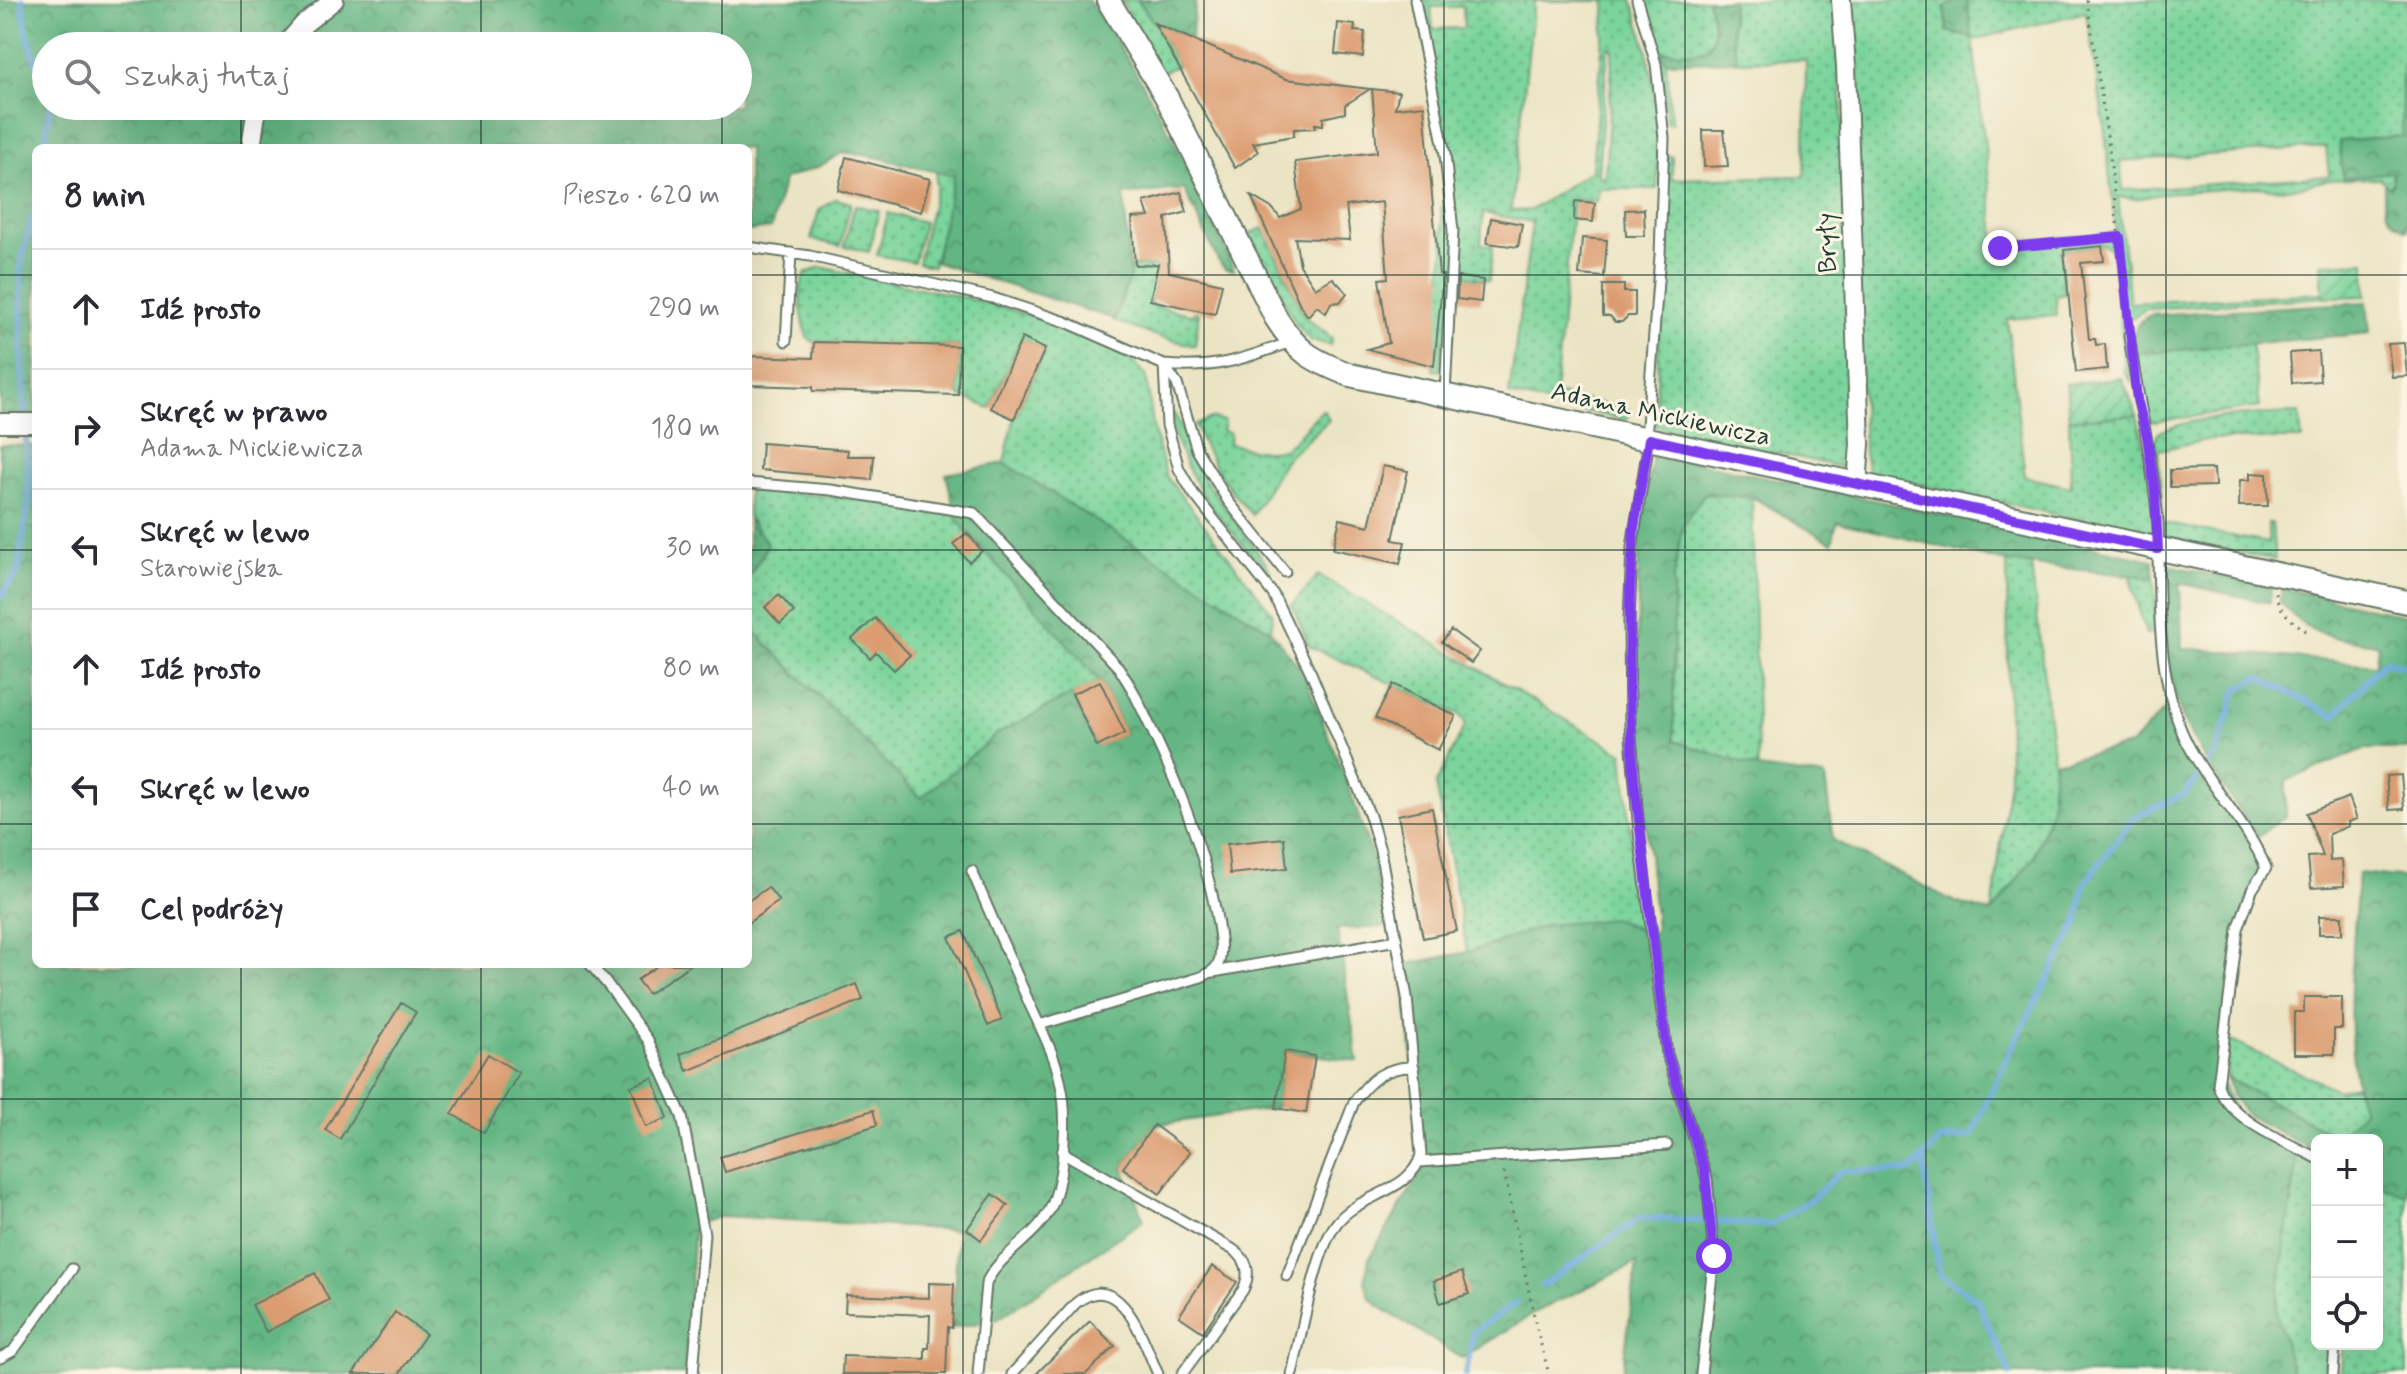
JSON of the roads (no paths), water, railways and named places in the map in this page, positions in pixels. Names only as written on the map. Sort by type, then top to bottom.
[{"type":"street","points":[[297,32],[334,0]]},
{"type":"street","name":"Adama Mickiewicza","points":[[1108,0],[1167,98],[1244,256],[1291,342],[1314,361],[1350,375],[2407,602]]},
{"type":"street","name":"Bryły","points":[[1841,0],[1860,431],[1857,485]]},
{"type":"street","points":[[252,144],[255,120]]},
{"type":"street","points":[[6,423],[32,423]]},
{"type":"lane","points":[[1415,0],[1445,154],[1453,231],[1445,395]]},
{"type":"lane","points":[[1637,0],[1656,64],[1664,138],[1660,255],[1647,439],[1632,547],[1630,724],[1639,832],[1667,1054],[1707,1179],[1714,1256],[1701,1374]]},
{"type":"lane","points":[[752,248],[791,253],[993,298],[1066,322],[1164,365],[1200,368],[1220,365],[1291,342]]},
{"type":"lane","points":[[786,341],[791,253]]},
{"type":"lane","points":[[2129,335],[2159,525],[2161,639],[2166,677],[2182,732],[2253,841],[2266,868],[2252,890],[2238,929],[2218,1085],[2220,1093],[2236,1112],[2311,1155]]},
{"type":"lane","points":[[1164,365],[1177,384],[1197,450],[1228,501],[1285,572]]},
{"type":"lane","points":[[1164,365],[1167,425],[1179,469],[1193,493],[1267,583],[1311,673],[1370,816],[1380,850],[1407,997],[1421,1155],[1419,1162],[1407,1176],[1352,1208],[1333,1227],[1321,1258],[1292,1374]]},
{"type":"lane","points":[[752,483],[831,490],[964,509],[981,520],[1119,668],[1132,689],[1197,841],[1212,891],[1220,954],[1213,972]]},
{"type":"lane","points":[[972,871],[1053,1057],[1064,1100],[1062,1152],[1054,1200],[1031,1235],[990,1274],[986,1284],[978,1374]]},
{"type":"lane","points":[[1039,1025],[1213,972],[1397,940]]},
{"type":"lane","points":[[593,968],[648,1040],[682,1116],[704,1234],[693,1374]]},
{"type":"lane","points":[[1287,1276],[1354,1102],[1367,1086],[1389,1069],[1414,1067]]},
{"type":"lane","points":[[1419,1162],[1667,1145]]},
{"type":"lane","points":[[1062,1152],[1232,1249],[1245,1262],[1248,1271],[1243,1290],[1182,1374]]},
{"type":"lane","points":[[0,1358],[13,1351],[72,1269]]},
{"type":"lane","points":[[1012,1374],[1076,1303],[1101,1294],[1121,1302],[1130,1312],[1158,1374]]},
{"type":"lane","points":[[2333,1374],[2335,1350]]},
{"type":"waterway","points":[[22,0],[32,50]]},
{"type":"waterway","points":[[45,144],[48,120]]},
{"type":"waterway","points":[[0,598],[18,571],[29,499],[21,338],[21,263],[32,218]]},
{"type":"waterway","points":[[1716,1222],[1770,1225],[1812,1199],[1841,1171],[1910,1171],[1940,1140],[1971,1136],[2010,1051],[2077,924],[2084,884],[2134,817],[2185,794],[2216,753],[2237,690],[2259,677],[2334,716],[2385,661],[2407,667]]},
{"type":"waterway","points":[[1923,1158],[1939,1274],[1977,1300],[2010,1374]]},
{"type":"waterway","points":[[1542,1286],[1640,1218],[1705,1221]]},
{"type":"waterway","points":[[1466,1374],[1473,1332],[1517,1302]]}]
